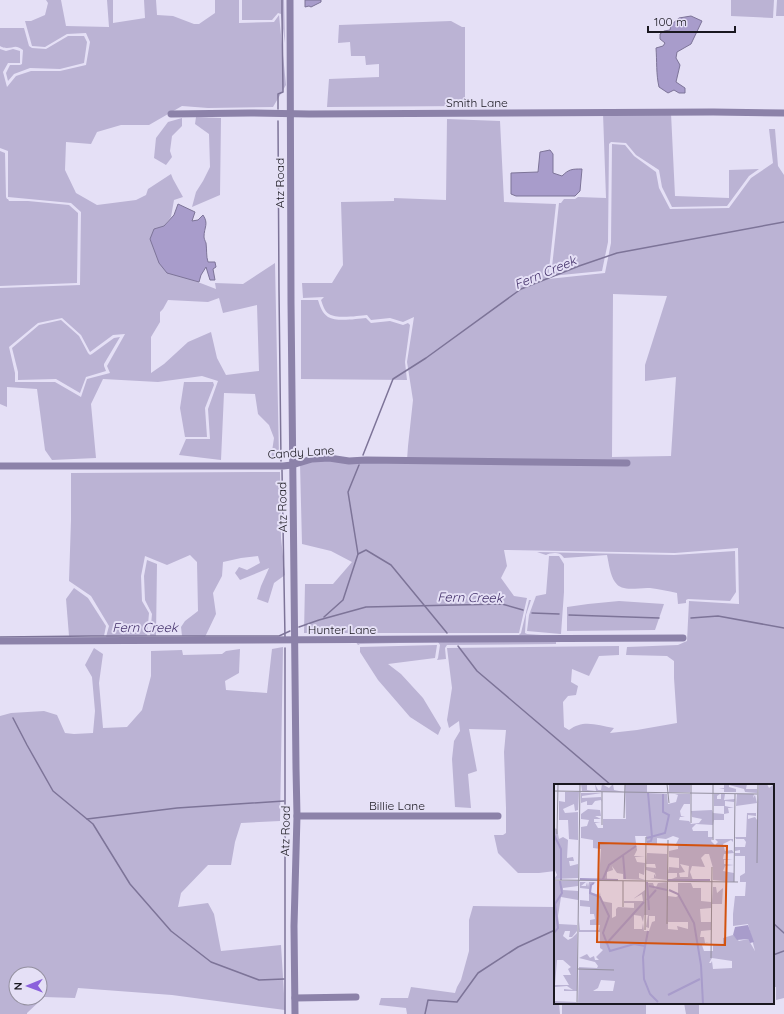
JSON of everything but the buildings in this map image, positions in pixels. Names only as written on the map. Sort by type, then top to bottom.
[{"type":"street","name":"Atz Road","points":[[290,0],[290,302],[296,816],[294,926],[295,1014]]},
{"type":"street","name":"Smith Lane","points":[[170,114],[784,113]]},
{"type":"street","name":"Candy Lane","points":[[0,466],[292,465],[312,459],[329,458],[350,461],[627,463]]},
{"type":"street","name":"Hunter Lane","points":[[0,641],[683,638]]},
{"type":"street","name":"Billie Lane","points":[[296,816],[498,816]]},
{"type":"street","points":[[295,998],[356,997]]},
{"type":"shaded area","points":[[46,0],[61,0],[66,26],[109,27],[107,0],[113,0],[113,23],[145,18],[144,0],[156,0],[157,15],[173,16],[194,24],[199,24],[215,13],[215,0],[239,0],[239,23],[274,22],[279,15],[286,85],[273,107],[208,108],[182,106],[149,125],[121,125],[97,132],[91,144],[66,142],[65,170],[76,193],[97,205],[136,200],[146,195],[148,189],[171,174],[183,197],[174,200],[171,217],[164,226],[154,229],[190,279],[216,289],[215,283],[243,284],[275,263],[279,457],[271,458],[274,438],[269,425],[258,414],[255,394],[224,393],[221,460],[179,455],[186,439],[210,439],[208,409],[218,381],[202,376],[158,382],[103,379],[91,404],[96,458],[52,460],[45,450],[37,389],[7,387],[7,407],[0,404],[0,288],[80,285],[81,212],[71,203],[8,197],[8,151],[0,148],[0,49],[6,51],[13,49],[20,51],[20,63],[8,63],[3,72],[7,87],[16,76],[31,71],[60,71],[86,65],[90,42],[86,33],[67,34],[45,47],[32,46],[25,21],[31,21],[45,15],[48,3]],"holes":[[[219,298],[223,313],[257,305],[259,371],[226,375],[217,358],[211,332],[188,342],[164,364],[151,373],[151,337],[160,322],[160,312],[168,300],[208,302]],[[62,318],[81,335],[90,352],[113,335],[125,334],[107,366],[110,373],[87,379],[81,397],[55,382],[15,382],[15,373],[9,347],[38,323]]]},
{"type":"shaded area","points":[[242,0],[284,0],[285,43],[281,14],[278,13],[272,20],[242,20]]},
{"type":"shaded area","points":[[305,0],[321,0],[321,2],[311,7],[305,7]]},
{"type":"shaded area","points":[[731,0],[774,0],[773,18],[731,16]]},
{"type":"shaded area","points":[[777,0],[784,0],[784,16],[776,16]]},
{"type":"shaded area","points":[[691,16],[702,21],[691,44],[677,52],[676,58],[680,65],[676,82],[685,88],[685,93],[679,93],[674,90],[668,93],[659,87],[658,82],[656,48],[663,46],[665,43],[660,39],[660,34],[664,31],[670,30],[671,25],[679,18]]},
{"type":"shaded area","points":[[451,21],[465,27],[465,106],[327,107],[329,79],[379,77],[379,64],[366,65],[365,56],[351,56],[350,42],[338,43],[339,25]]},
{"type":"shaded area","points":[[0,28],[24,28],[29,46],[32,48],[46,49],[68,36],[84,36],[87,42],[84,63],[60,69],[30,68],[14,74],[8,81],[6,73],[10,65],[22,64],[23,50],[16,47],[7,48],[0,46]]},
{"type":"shaded area","points":[[603,113],[671,113],[675,196],[729,198],[729,170],[759,169],[749,176],[727,206],[672,207],[662,187],[659,170],[636,155],[626,143],[611,142],[609,144],[608,242],[602,271],[551,276],[559,203],[561,203],[564,199],[575,199],[578,197],[606,198]]},
{"type":"shaded area","points":[[196,117],[221,118],[220,195],[192,207],[196,192],[210,167],[209,134],[195,124]]},
{"type":"shaded area","points":[[182,118],[182,126],[172,136],[170,151],[172,157],[166,165],[154,158],[156,138],[168,122]]},
{"type":"shaded area","points":[[447,119],[500,121],[504,202],[556,204],[548,279],[605,273],[611,243],[612,144],[625,145],[634,156],[656,172],[659,188],[670,209],[729,208],[751,178],[773,163],[769,129],[775,129],[778,166],[784,175],[784,998],[776,1000],[776,987],[774,987],[774,784],[554,784],[554,871],[518,873],[498,853],[494,835],[503,835],[506,833],[504,752],[506,730],[469,729],[477,771],[468,774],[471,808],[455,807],[452,759],[454,741],[460,731],[459,721],[449,728],[447,720],[452,688],[447,648],[619,646],[619,655],[599,656],[589,676],[572,669],[571,682],[578,686],[576,695],[568,696],[563,702],[564,727],[569,730],[580,725],[596,724],[614,728],[610,733],[677,723],[674,661],[667,656],[626,655],[627,647],[678,645],[687,641],[689,601],[739,604],[738,548],[675,553],[504,550],[507,566],[501,578],[514,596],[527,598],[519,633],[304,633],[305,584],[333,584],[352,562],[331,551],[302,544],[300,463],[312,459],[407,460],[413,400],[407,362],[414,317],[403,322],[390,318],[371,320],[367,315],[347,317],[332,316],[327,313],[324,308],[321,300],[324,297],[303,298],[302,283],[332,283],[343,265],[341,202],[394,201],[394,198],[446,200]],"holes":[[[613,294],[667,296],[645,365],[645,381],[676,377],[671,456],[612,457]]]},
{"type":"shaded area","points":[[550,150],[553,154],[553,173],[562,176],[571,170],[582,169],[580,191],[575,196],[516,196],[511,194],[511,173],[538,172],[540,152]]},
{"type":"shaded area","points":[[0,151],[5,153],[6,197],[9,201],[28,201],[69,205],[78,213],[77,283],[0,286]]},
{"type":"shaded area","points":[[178,204],[195,212],[192,221],[198,220],[203,215],[205,218],[206,223],[204,237],[207,257],[208,262],[215,262],[216,267],[213,269],[215,280],[210,280],[206,267],[199,282],[167,273],[159,263],[150,239],[154,229],[164,226],[174,215]]},
{"type":"shaded area","points":[[301,300],[318,300],[324,314],[332,319],[346,320],[366,318],[371,323],[390,321],[403,325],[408,323],[410,325],[405,362],[407,380],[301,379]]},
{"type":"shaded area","points":[[61,320],[79,336],[90,355],[114,338],[120,337],[104,364],[106,371],[86,377],[80,393],[56,379],[18,380],[18,372],[12,348],[39,325]]},
{"type":"shaded area","points":[[184,382],[213,382],[214,385],[205,408],[207,437],[185,437],[180,408]]},
{"type":"shaded area","points":[[280,472],[281,538],[285,575],[274,583],[268,603],[257,599],[269,568],[240,580],[235,573],[239,567],[247,570],[260,563],[258,556],[223,562],[222,576],[213,593],[216,614],[205,637],[182,636],[181,627],[185,621],[198,611],[197,562],[190,555],[167,565],[145,556],[141,576],[142,601],[149,613],[147,636],[106,637],[109,626],[91,596],[69,581],[71,473]]},
{"type":"shaded area","points":[[735,551],[736,592],[730,601],[688,599],[686,600],[686,603],[678,604],[677,593],[650,588],[631,589],[618,585],[612,576],[607,555],[564,558],[558,553],[546,555],[537,552],[674,555]]},
{"type":"shaded area","points":[[549,556],[559,556],[564,564],[561,634],[527,631],[529,615],[536,596],[546,594]]},
{"type":"shaded area","points":[[147,560],[157,564],[156,636],[150,636],[152,614],[145,600],[144,576]]},
{"type":"shaded area","points":[[74,588],[88,598],[106,626],[104,636],[69,636],[66,599]]},
{"type":"shaded area","points":[[529,600],[531,600],[526,615],[525,633],[556,636],[556,644],[447,645],[445,648],[446,659],[437,660],[440,645],[438,642],[358,645],[351,636],[519,635],[521,633]]},
{"type":"shaded area","points":[[619,601],[664,604],[655,630],[567,631],[567,607]]},
{"type":"shaded area","points":[[437,645],[435,658],[388,664],[401,674],[423,698],[441,728],[438,735],[410,717],[378,680],[360,652],[360,647]]},
{"type":"shaded area","points":[[283,647],[280,821],[241,823],[235,842],[231,865],[208,865],[181,893],[178,907],[208,903],[214,914],[221,951],[281,945],[285,1010],[172,995],[78,988],[75,998],[48,997],[48,966],[8,966],[8,1006],[34,1006],[27,1014],[0,1014],[0,716],[11,713],[44,711],[57,715],[65,733],[93,733],[95,711],[92,677],[85,665],[94,648],[103,654],[99,683],[103,728],[127,727],[142,710],[151,676],[151,651],[182,650],[183,655],[222,654],[226,651],[240,649],[239,673],[225,681],[226,690],[267,693],[272,649]]},
{"type":"shaded area","points":[[473,906],[554,907],[554,1004],[559,1004],[560,1014],[407,1014],[406,1008],[379,1005],[381,998],[408,998],[411,987],[455,993],[461,980],[469,951],[469,920]]},
{"type":"shaded area","points":[[562,1004],[646,1004],[646,1014],[562,1014]]},
{"type":"shaded area","points":[[684,1004],[699,1004],[699,1014],[686,1014]]},
{"type":"waterway","points":[[278,109],[278,94],[283,92],[282,0]]},
{"type":"waterway","points":[[278,121],[281,461]]},
{"type":"waterway","name":"Fern Creek","points":[[363,455],[393,379],[426,358],[521,289],[617,253],[784,222]]},
{"type":"waterway","name":"Fern Creek","points":[[324,617],[343,600],[358,554],[348,492],[359,465]]},
{"type":"waterway","points":[[282,470],[285,637]]},
{"type":"waterway","points":[[358,554],[366,550],[391,565],[447,633]]},
{"type":"waterway","name":"Fern Creek","points":[[299,627],[366,607],[502,604],[523,610]]},
{"type":"waterway","name":"Fern Creek","points":[[532,613],[559,614]]},
{"type":"waterway","name":"Fern Creek","points":[[569,615],[659,618]]},
{"type":"waterway","name":"Fern Creek","points":[[691,618],[718,616],[784,628]]},
{"type":"waterway","name":"Fern Creek","points":[[0,637],[279,636],[290,631]]},
{"type":"waterway","points":[[458,646],[477,671],[610,784]]},
{"type":"waterway","points":[[285,648],[285,1014]]},
{"type":"waterway","points":[[13,718],[53,791],[93,824],[130,884],[171,931],[211,962],[259,980],[284,979]]},
{"type":"waterway","points":[[87,819],[177,808],[284,801]]},
{"type":"waterway","points":[[774,924],[784,933]]},
{"type":"waterway","points":[[425,1014],[428,1000],[457,1002],[478,973],[518,947],[554,930]]},
{"type":"waterway","points":[[774,955],[784,951]]}]
